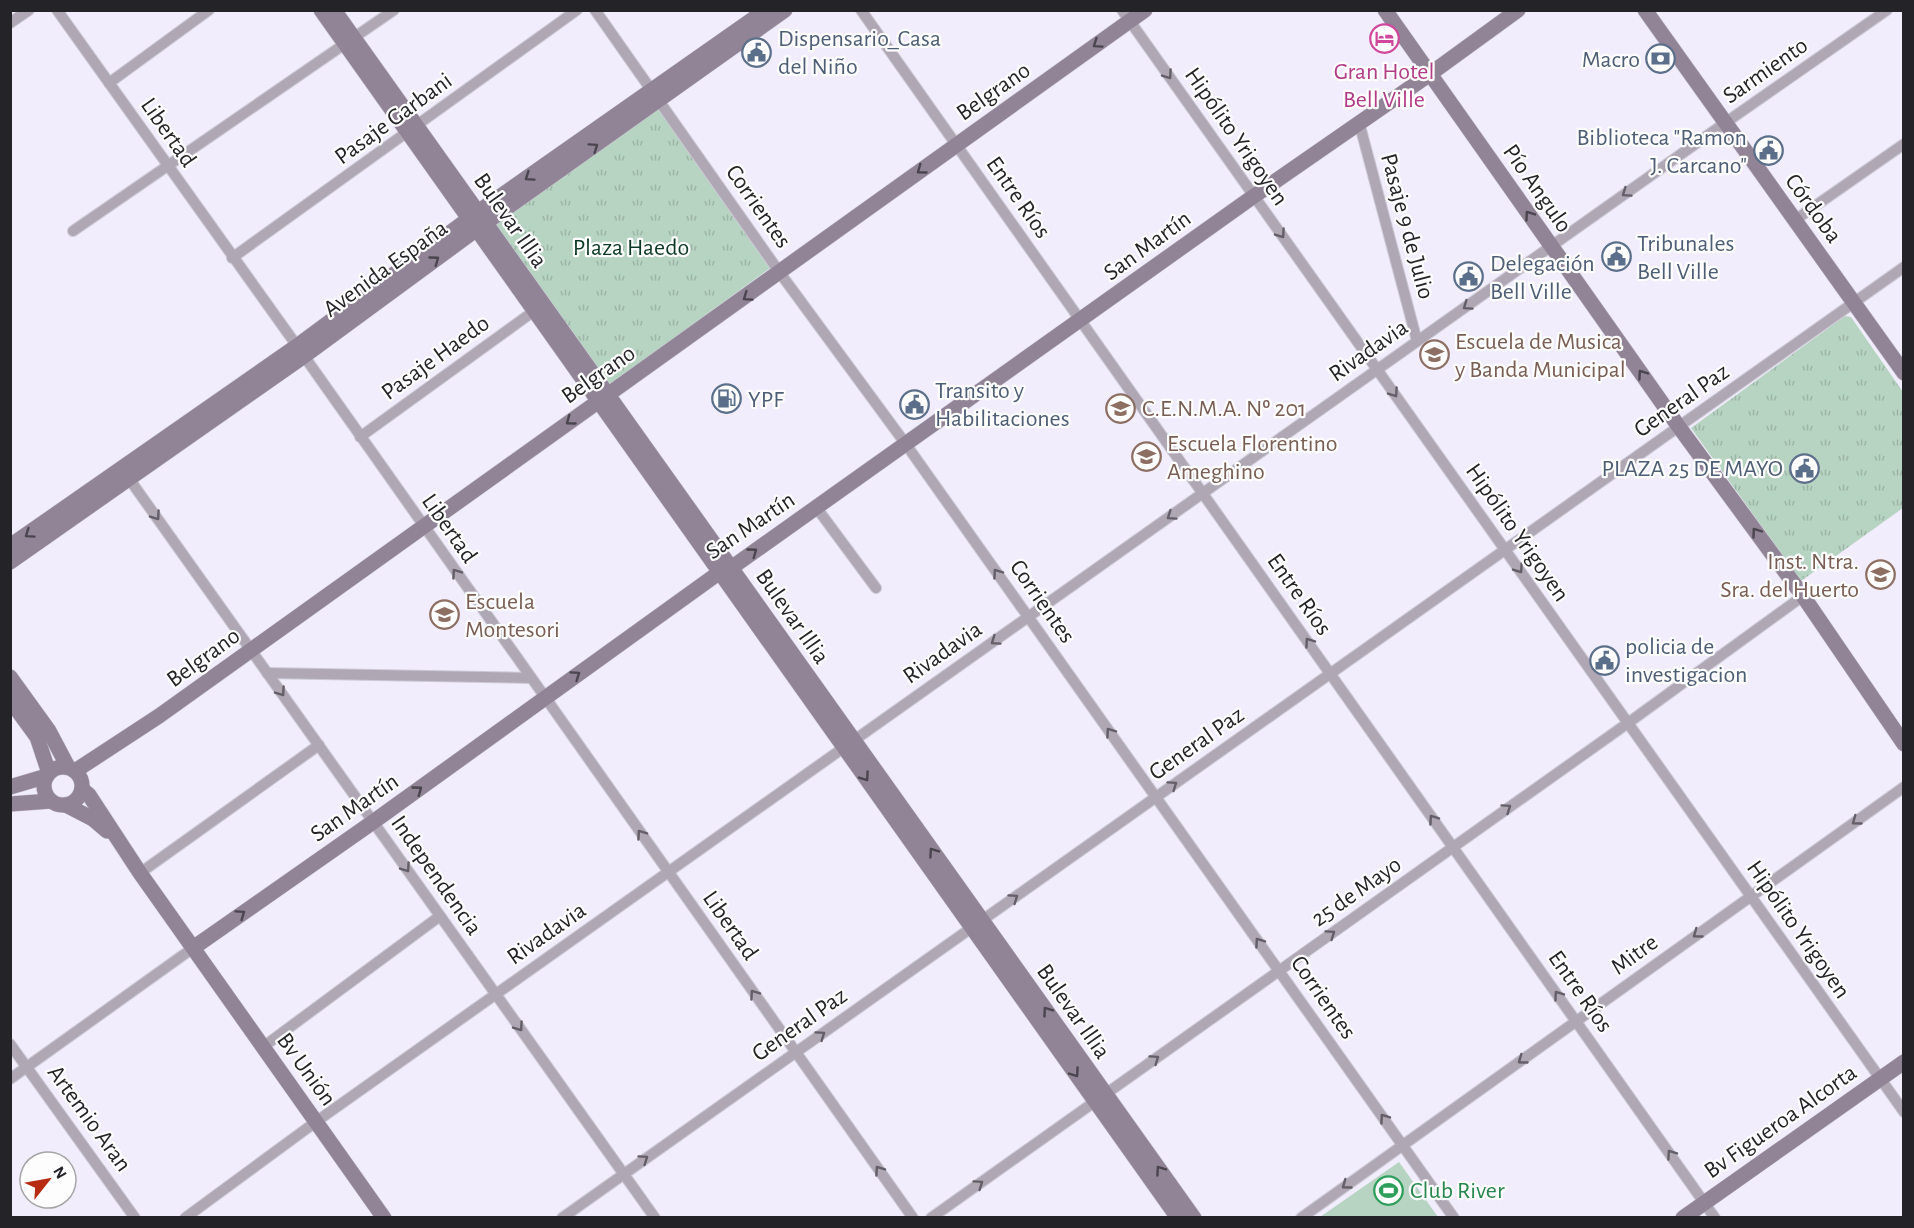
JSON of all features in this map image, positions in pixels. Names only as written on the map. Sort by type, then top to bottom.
[{"type":"street","points":[[10,23],[28,10]]},
{"type":"street","name":"Libertad","points":[[57,10],[913,1218]]},
{"type":"street","points":[[109,83],[209,10]]},
{"type":"street","name":"Bulevar Illia","points":[[321,10],[350,42],[977,924],[1100,1098],[1178,1218]]},
{"type":"street","name":"Bulevar Illia","points":[[334,10],[350,42]]},
{"type":"street","points":[[73,231],[394,10]]},
{"type":"street","name":"Pasaje Garbani","points":[[232,258],[577,10]]},
{"type":"street","name":"Corrientes","points":[[595,10],[780,273],[1029,617],[1454,1218]]},
{"type":"street","name":"Avenida España","points":[[656,96],[766,10]]},
{"type":"street","name":"Avenida España","points":[[10,546],[125,473],[300,351],[478,221],[656,96],[785,10]]},
{"type":"street","name":"Entre Ríos","points":[[861,10],[1715,1218]]},
{"type":"street","name":"Belgrano","points":[[71,769],[159,716],[603,397],[780,273],[956,145],[1126,16],[1145,10]]},
{"type":"street","name":"Pío Angulo","points":[[1385,10],[1679,427],[1803,596],[1904,744]]},
{"type":"street","name":"San Martín","points":[[10,1079],[544,698],[1518,10]]},
{"type":"street","name":"Córdoba","points":[[1645,10],[1904,373]]},
{"type":"street","name":"Sarmiento","points":[[1725,123],[1887,10]]},
{"type":"street","name":"Hipólito Yrigoyen","points":[[1126,16],[1904,1112]]},
{"type":"street","name":"Pasaje 9 de Julio","points":[[1359,122],[1417,341]]},
{"type":"street","name":"Rivadavia","points":[[185,1218],[496,994],[1725,123]]},
{"type":"street","points":[[1795,220],[1904,144]]},
{"type":"street","name":"Bulevar Illia","points":[[478,221],[534,311],[603,397]]},
{"type":"street","name":"General Paz","points":[[562,1218],[1904,267]]},
{"type":"street","name":"Pasaje Haedo","points":[[360,437],[534,311]]},
{"type":"street","name":"Avenida España","points":[[10,562],[125,473]]},
{"type":"street","name":"Independencia","points":[[125,473],[655,1218]]},
{"type":"street","points":[[816,507],[876,588]]},
{"type":"street","name":"25 de Mayo","points":[[932,1218],[1803,596]]},
{"type":"street","points":[[267,673],[531,678]]},
{"type":"street","points":[[10,678],[49,731],[71,769],[81,779],[82,789],[77,800],[58,803],[10,804]]},
{"type":"street","points":[[10,700],[37,737],[48,774],[44,789],[58,803],[93,819],[116,838]]},
{"type":"street","points":[[140,873],[319,745]]},
{"type":"street","points":[[10,788],[48,774],[58,767],[71,769]]},
{"type":"street","name":"Mitre","points":[[1301,1218],[1904,787]]},
{"type":"street","points":[[82,789],[98,807],[116,838]]},
{"type":"street","name":"Bv Unión","points":[[116,838],[384,1218]]},
{"type":"street","points":[[263,1047],[440,916]]},
{"type":"street","name":"Artemio Aran","points":[[10,1044],[135,1218]]},
{"type":"street","name":"Bv Figueroa Alcorta","points":[[1683,1218],[1904,1062]]},
{"type":"street","name":"Bulevar Illia","points":[[1100,1098],[1194,1218]]},
{"type":"green space","name":"Plaza Haedo","points":[[659,104],[773,266],[607,387],[491,225]]},
{"type":"green space","points":[[1845,316],[1851,317],[1903,392],[1903,508],[1801,581],[1691,428]]},
{"type":"green space","name":"Club River","points":[[1399,1162],[1438,1217],[1320,1217]]},
{"type":"place","name":"Gran Hotel Bell Ville","points":[[1384,38]]},
{"type":"place","name":"Dispensario_Casa del Niño","points":[[757,52]]},
{"type":"place","name":"Macro","points":[[1661,59]]},
{"type":"place","name":"Biblioteca \"Ramon J. Carcano\"","points":[[1768,151]]},
{"type":"place","name":"Tribunales Bell Ville","points":[[1616,257]]},
{"type":"place","name":"Delegación Bell Ville","points":[[1469,277]]},
{"type":"place","name":"Escuela de Musica y Banda Municipal","points":[[1434,355]]},
{"type":"place","name":"YPF","points":[[727,399]]},
{"type":"place","name":"Transito y Habilitaciones","points":[[914,404]]},
{"type":"place","name":"C.E.N.M.A. Nº 201","points":[[1121,408]]},
{"type":"place","name":"Escuela Florentino Ameghino","points":[[1146,457]]},
{"type":"place","name":"PLAZA 25 DE MAYO","points":[[1804,468]]},
{"type":"place","name":"Inst. Ntra. Sra. del Huerto","points":[[1880,575]]},
{"type":"place","name":"Escuela Montesori","points":[[444,615]]},
{"type":"place","name":"policia de investigacion","points":[[1604,660]]},
{"type":"place","name":"Club River","points":[[1389,1190]]}]
